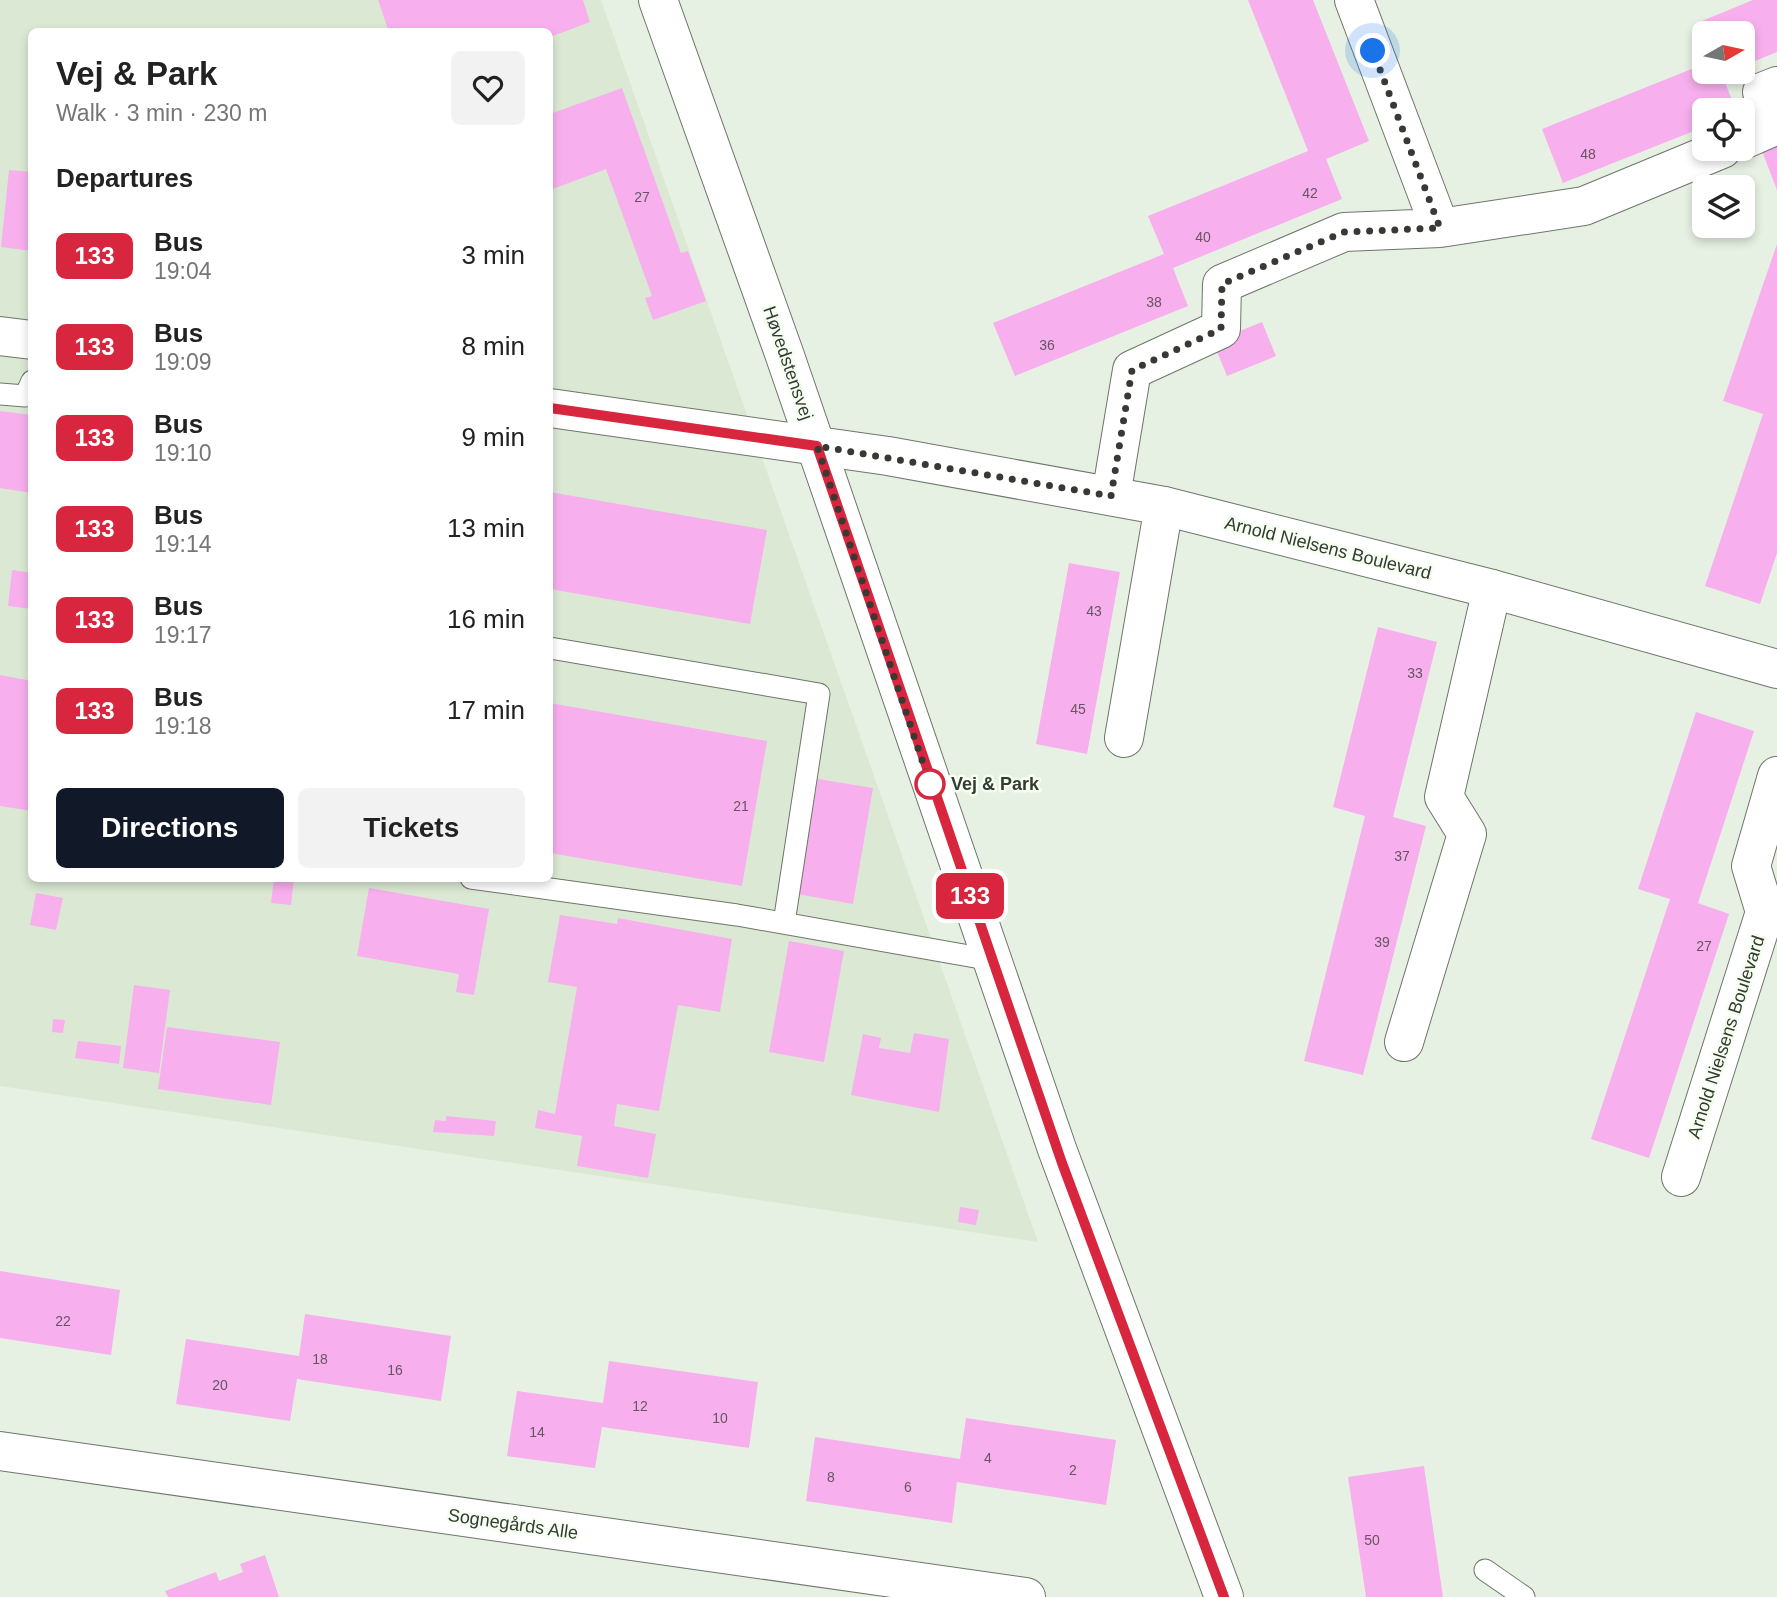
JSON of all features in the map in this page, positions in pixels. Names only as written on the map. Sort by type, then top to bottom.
[{"type":"street","name":"Høvedstensvej","points":[[658,0],[817,446],[1066,1177],[1224,1597]]},
{"type":"street","points":[[1354,0],[1440,228]]},
{"type":"street","points":[[1755,135],[1775,126],[1762,92],[1777,86]]},
{"type":"street","points":[[1111,496],[1132,370],[1221,329],[1222,284],[1344,232],[1440,228],[1584,206],[1693,161]]},
{"type":"street","points":[[0,336],[28,340]]},
{"type":"street","name":"Arnold Nielsens Boulevard","points":[[553,408],[817,446],[1164,506],[1492,589],[1777,669]]},
{"type":"street","points":[[1124,738],[1164,506]]},
{"type":"street","points":[[1404,1042],[1467,834],[1444,797],[1492,589]]},
{"type":"street","name":"Arnold Nielsens Boulevard","points":[[1681,1177],[1765,912],[1751,866],[1777,776]]},
{"type":"street","name":"Sognegårds Alle","points":[[0,1451],[1026,1597]]},
{"type":"lane","points":[[0,394],[26,396],[28,391]]},
{"type":"lane","points":[[553,649],[819,694],[784,923]]},
{"type":"lane","points":[[499,882],[784,923],[992,960]]},
{"type":"lane","points":[[1485,1570],[1524,1597]]},
{"type":"shaded area","points":[[0,0],[601,0],[1038,1242],[0,1086]]},
{"type":"building","points":[[378,0],[583,0],[590,22],[553,36],[553,28],[388,28]]},
{"type":"building","points":[[1248,0],[1313,0],[1369,141],[1326,159],[1342,199],[1173,268],[1188,306],[1015,376],[993,323],[1164,254],[1148,216],[1308,151]]},
{"type":"building","points":[[1753,0],[1777,0],[1777,52],[1755,61],[1755,21],[1702,21]]},
{"type":"building","points":[[1692,69],[1692,84],[1726,84],[1731,98],[1692,98],[1692,132],[1563,183],[1542,129]]},
{"type":"building","points":[[622,88],[681,253],[688,251],[706,301],[653,320],[645,298],[652,296],[606,169],[553,189],[553,113]]},
{"type":"building","points":[[1777,145],[1777,190],[1762,151]]},
{"type":"building","points":[[9,170],[28,172],[28,250],[1,247]]},
{"type":"building","points":[[1777,244],[1777,553],[1760,604],[1705,586],[1763,414],[1723,401]]},
{"type":"building","points":[[1262,322],[1276,356],[1227,376],[1213,342]]},
{"type":"building","points":[[0,411],[28,414],[28,492],[0,488]]},
{"type":"building","points":[[553,493],[767,530],[750,624],[553,590]]},
{"type":"building","points":[[1069,563],[1120,572],[1087,754],[1036,744]]},
{"type":"building","points":[[12,570],[28,572],[28,608],[8,606]]},
{"type":"building","points":[[1378,627],[1437,642],[1393,817],[1426,826],[1363,1075],[1304,1061],[1365,816],[1333,807]]},
{"type":"building","points":[[0,675],[28,680],[28,810],[0,806]]},
{"type":"building","points":[[553,704],[767,741],[742,886],[553,854]]},
{"type":"building","points":[[1696,712],[1754,731],[1698,903],[1729,914],[1649,1158],[1591,1139],[1670,899],[1638,889]]},
{"type":"building","points":[[818,779],[873,788],[853,904],[797,894]]},
{"type":"building","points":[[274,882],[294,882],[291,905],[271,903]]},
{"type":"building","points":[[369,888],[489,909],[474,995],[456,992],[459,974],[357,956]]},
{"type":"building","points":[[36,893],[63,898],[56,930],[30,925]]},
{"type":"building","points":[[560,915],[617,924],[618,918],[732,939],[720,1012],[678,1005],[659,1111],[617,1104],[614,1126],[656,1134],[648,1178],[577,1166],[582,1136],[535,1128],[538,1110],[555,1114],[577,987],[548,982]]},
{"type":"building","points":[[789,941],[844,951],[824,1062],[769,1052]]},
{"type":"building","points":[[134,985],[170,990],[159,1073],[123,1068]]},
{"type":"building","points":[[53,1019],[65,1020],[63,1033],[52,1032]]},
{"type":"building","points":[[167,1027],[280,1042],[271,1105],[158,1089]]},
{"type":"building","points":[[914,1033],[949,1039],[939,1112],[851,1095],[863,1034],[881,1038],[879,1048],[910,1053]]},
{"type":"building","points":[[78,1041],[121,1046],[119,1064],[75,1058]]},
{"type":"building","points":[[446,1116],[496,1121],[494,1136],[433,1132],[435,1120],[446,1121]]},
{"type":"building","points":[[960,1207],[979,1210],[976,1225],[958,1222]]},
{"type":"building","points":[[0,1271],[120,1290],[111,1355],[0,1338]]},
{"type":"building","points":[[305,1314],[451,1336],[441,1401],[297,1379],[290,1421],[176,1404],[186,1339],[299,1356]]},
{"type":"building","points":[[609,1361],[758,1382],[749,1448],[602,1427],[595,1468],[507,1456],[517,1391],[603,1403]]},
{"type":"building","points":[[966,1418],[1116,1440],[1106,1505],[957,1482],[952,1523],[806,1501],[815,1437],[960,1459]]},
{"type":"building","points":[[1424,1466],[1443,1597],[1366,1597],[1348,1477]]},
{"type":"building","points":[[265,1555],[279,1597],[168,1597],[165,1591],[216,1572],[219,1581],[243,1572],[240,1564]]},
{"type":"bus line","name":"133","points":[[553,408],[737,432],[817,446],[1062,1163],[1224,1597]]},
{"type":"place","name":"Vej & Park","points":[[930,784]]},
{"type":"route","points":[[930,784],[817,446],[1111,496],[1132,370],[1221,329],[1222,284],[1344,232],[1440,228],[1373,51]]}]
